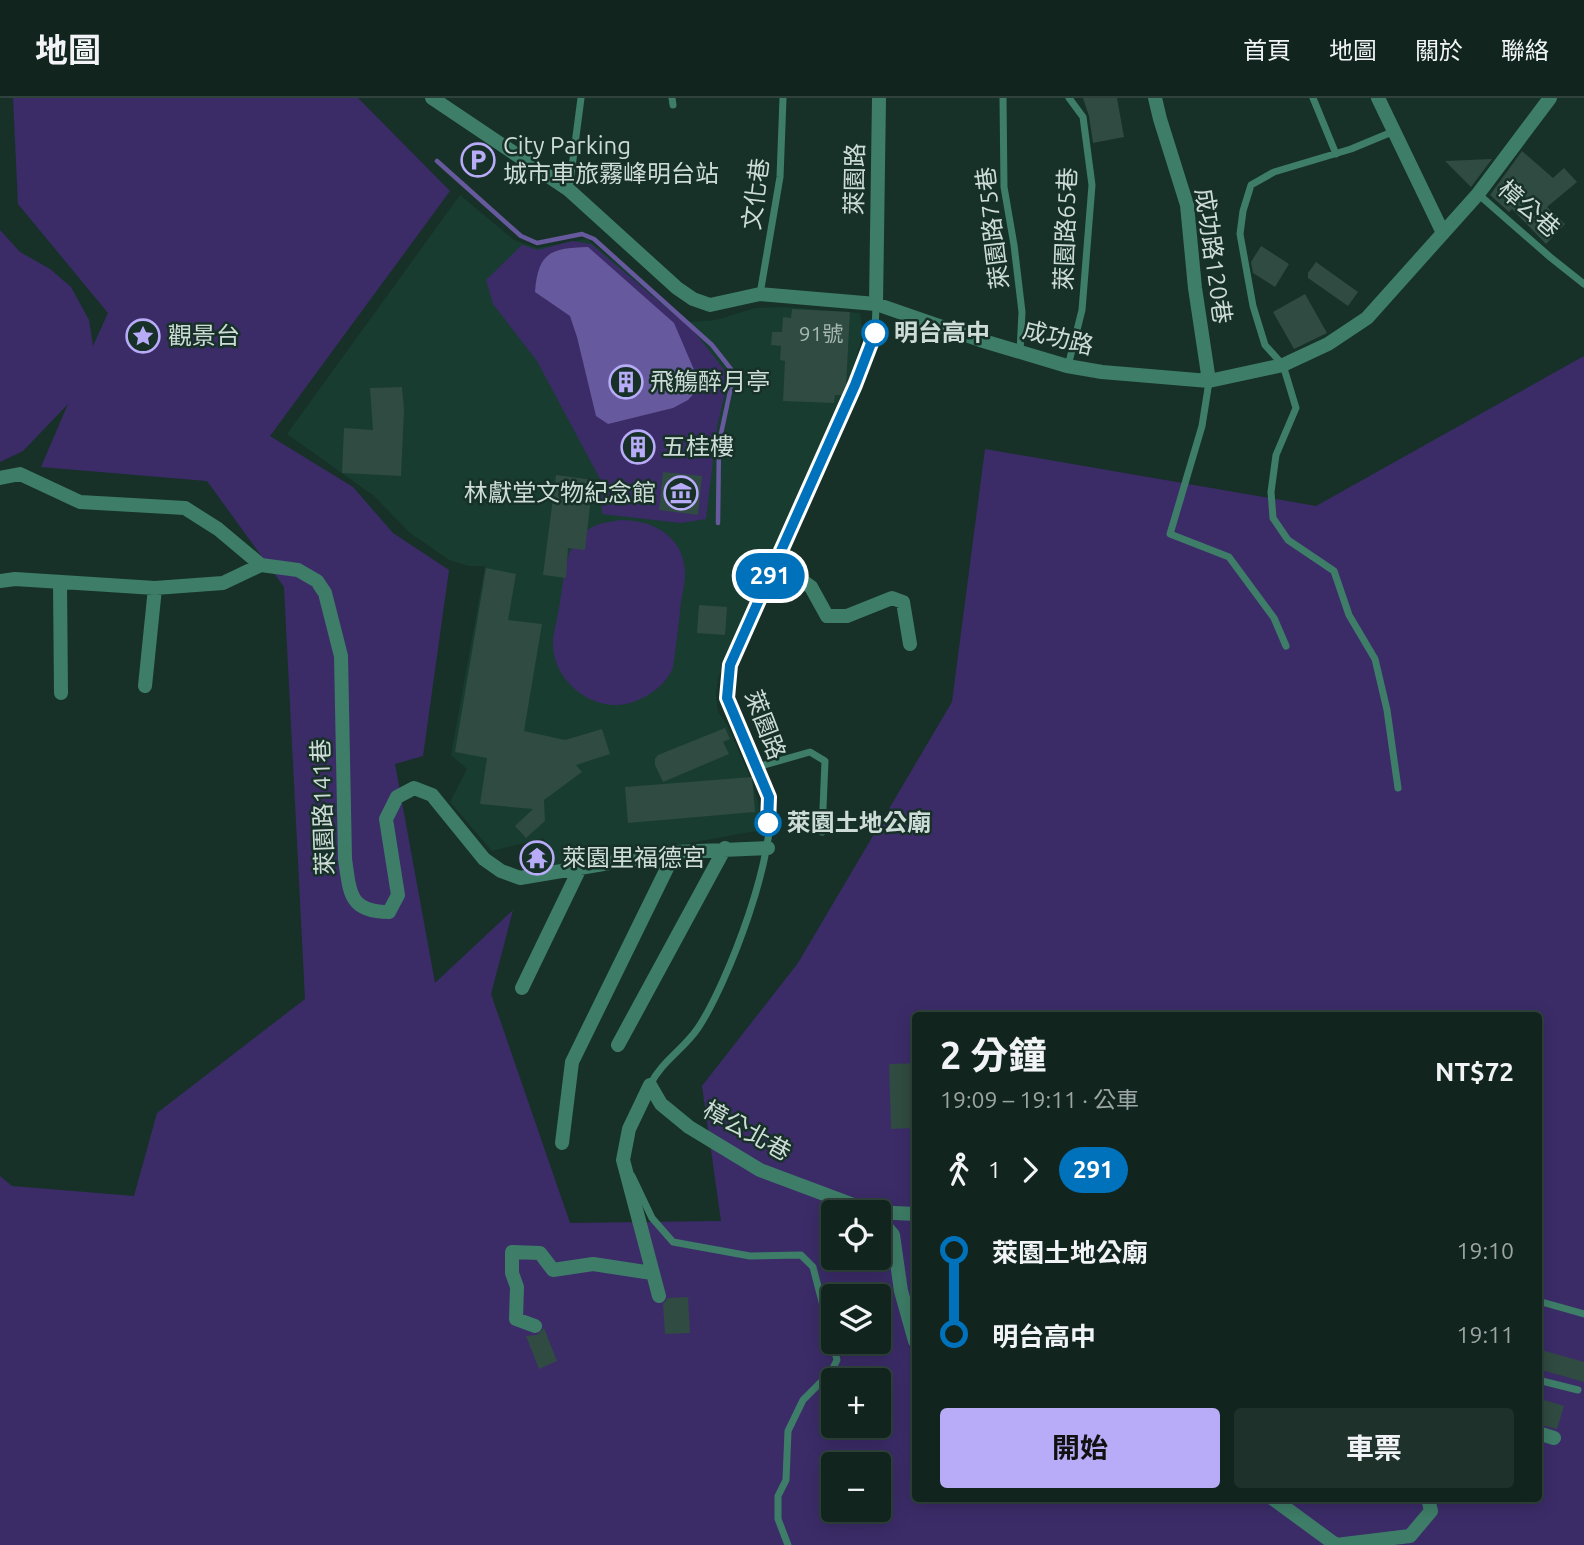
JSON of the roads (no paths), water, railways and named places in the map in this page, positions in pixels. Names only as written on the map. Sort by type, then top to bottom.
[{"type":"street","name":"成功路","points":[[432,98],[569,190],[693,299],[710,305],[761,294],[876,304],[1020,353],[1068,366],[1102,372],[1209,381],[1283,365],[1328,344],[1367,318],[1478,194],[1550,98]]},
{"type":"street","name":"萊園路","points":[[876,304],[879,98]]},
{"type":"street","name":"成功路120巷","points":[[1155,98],[1187,205],[1195,288],[1209,381]]},
{"type":"street","points":[[1378,98],[1392,132],[1443,233]]},
{"type":"street","points":[[0,478],[20,474],[80,502],[185,508],[218,529],[261,565],[223,583],[155,588],[15,579],[0,581]]},
{"type":"street","points":[[776,562],[811,587],[828,616],[847,615],[892,598],[904,602],[910,644]]},
{"type":"street","name":"萊園路141巷","points":[[261,565],[298,570],[317,581],[325,593],[341,656],[345,859],[349,886],[355,902],[370,912],[389,912],[398,895],[386,819],[397,797],[414,788],[432,795],[484,859],[501,871],[520,878],[675,852],[768,848]]},
{"type":"street","points":[[60,583],[61,693]]},
{"type":"street","points":[[145,686],[155,588]]},
{"type":"street","points":[[618,1045],[725,848]]},
{"type":"street","points":[[562,1143],[572,1062],[675,852]]},
{"type":"street","points":[[522,988],[580,868]]},
{"type":"street","name":"萊園路","points":[[650,1085],[629,1129],[622,1160],[659,1296]]},
{"type":"street","name":"樟公北巷","points":[[650,1085],[661,1104],[689,1127],[760,1170],[839,1200]]},
{"type":"street","points":[[891,1214],[912,1214]]},
{"type":"street","points":[[891,1233],[901,1291],[912,1330]]},
{"type":"street","points":[[535,1326],[516,1319],[517,1287],[512,1273],[512,1252],[540,1252],[553,1270],[593,1264],[652,1273]]},
{"type":"street","points":[[1542,1434],[1554,1438]]},
{"type":"street","points":[[1277,1502],[1336,1545],[1410,1536],[1431,1511],[1429,1502]]},
{"type":"lane","points":[[569,190],[581,98]]},
{"type":"lane","name":"文化巷","points":[[761,294],[780,177],[783,98]]},
{"type":"lane","name":"萊園路75巷","points":[[1003,98],[1004,187],[1022,312],[1020,353]]},
{"type":"lane","name":"萊園路65巷","points":[[1068,366],[1082,310],[1092,185],[1083,117],[1069,98]]},
{"type":"lane","points":[[1313,98],[1336,153]]},
{"type":"lane","points":[[1392,132],[1275,172],[1251,185],[1240,233],[1253,306],[1265,345],[1283,365],[1296,408],[1276,455],[1271,492],[1273,519],[1288,540],[1334,571],[1349,615],[1375,659],[1387,710],[1398,788]]},
{"type":"lane","name":"樟公巷","points":[[1478,194],[1584,284]]},
{"type":"lane","name":"萊園路","points":[[650,1085],[658,1069],[697,1030],[720,988],[759,883],[768,848],[769,797],[730,706],[727,688],[730,665],[875,334],[876,304]]},
{"type":"lane","points":[[1209,381],[1202,426],[1170,534],[1229,557],[1274,618],[1286,646]]},
{"type":"lane","points":[[757,768],[810,752],[825,761],[822,832]]},
{"type":"lane","points":[[622,1160],[637,1184],[652,1218],[673,1242],[750,1256],[801,1255],[813,1267],[837,1360],[831,1372],[803,1400],[788,1431],[786,1480],[778,1496],[778,1519],[788,1545]]},
{"type":"lane","points":[[1542,1302],[1584,1314]]},
{"type":"lane","points":[[1542,1381],[1578,1390]]},
{"type":"waterway","points":[[437,161],[521,236],[537,243],[582,234],[594,239],[712,345],[734,373],[719,443],[718,523]]},
{"type":"place","name":"City Parking 城市車旅霧峰明台站","points":[[478,160]]},
{"type":"place","name":"明台高中","points":[[875,333]]},
{"type":"place","name":"觀景台","points":[[143,336]]},
{"type":"place","name":"飛觴醉月亭","points":[[626,382]]},
{"type":"place","name":"五桂樓","points":[[638,447]]},
{"type":"place","name":"林獻堂文物紀念館","points":[[681,493]]},
{"type":"place","name":"萊園土地公廟","points":[[768,823]]},
{"type":"place","name":"萊園里福德宮","points":[[537,858]]}]
